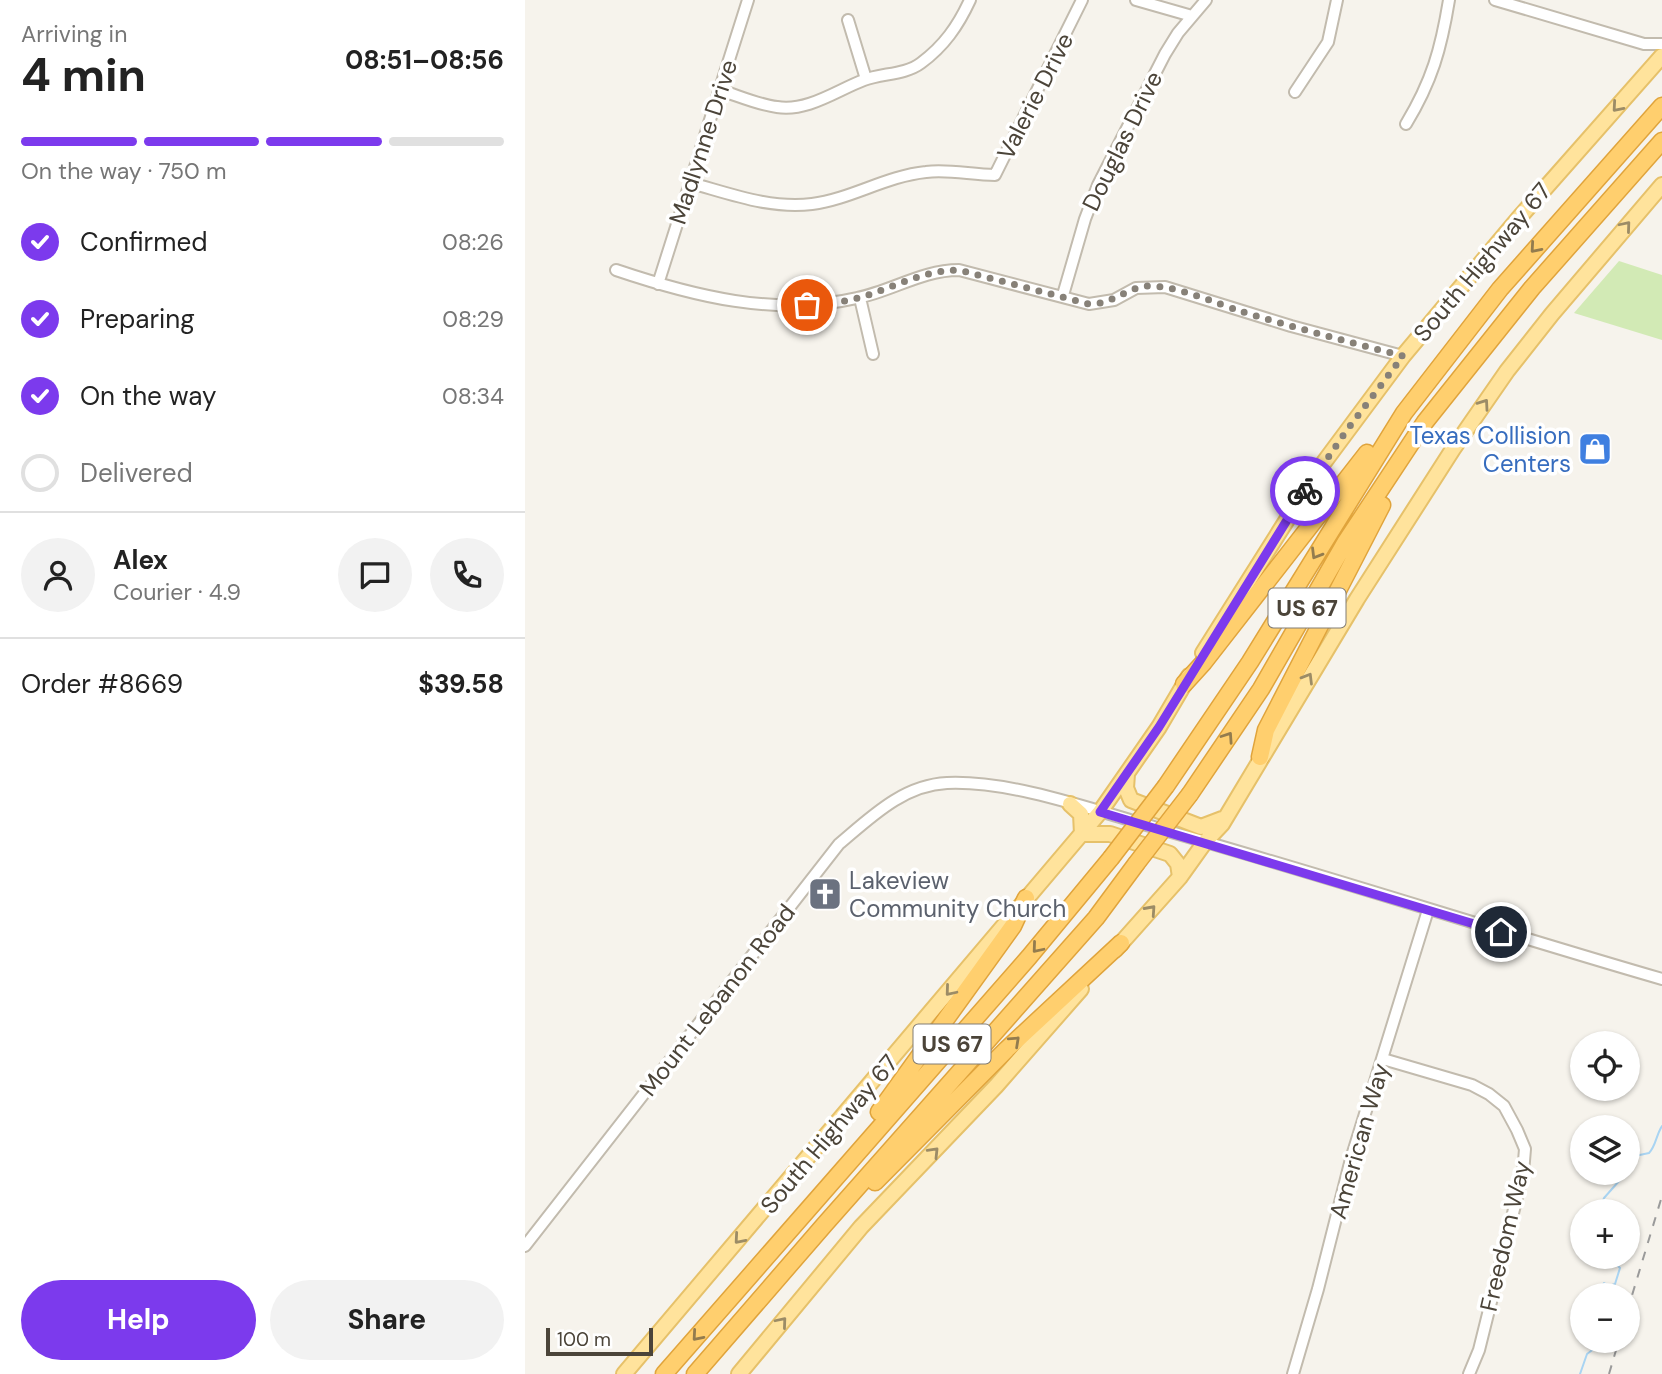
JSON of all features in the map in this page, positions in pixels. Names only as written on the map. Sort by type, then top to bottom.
[{"type":"highway","name":"US 67","points":[[663,1374],[1030,957],[1111,858],[1166,786],[1250,662],[1390,433],[1500,289],[1662,106]]},
{"type":"highway","name":"US 67","points":[[695,1374],[1096,918],[1190,794],[1261,689],[1345,542],[1426,422],[1532,288],[1662,141]]},
{"type":"highway","points":[[1260,757],[1271,719],[1426,422]]},
{"type":"highway","points":[[1184,684],[1369,452],[1390,433]]},
{"type":"highway","points":[[789,1228],[797,1210],[884,1106],[921,1056],[1013,926],[1026,898]]},
{"type":"highway","points":[[825,1224],[847,1211],[1007,1049],[1121,943]]},
{"type":"main road","name":"South Highway 67","points":[[624,1374],[1100,812],[1159,727],[1319,469],[1403,356],[1518,219],[1659,60]]},
{"type":"main road","points":[[739,1374],[861,1227],[996,1086],[1180,877],[1205,842],[1222,824],[1357,598],[1453,449],[1568,294],[1662,185]]},
{"type":"main road","points":[[1127,774],[1126,788],[1131,800],[1201,827],[1224,817]]},
{"type":"main road","points":[[1070,804],[1080,814],[1082,834],[1110,834],[1170,854],[1178,864],[1180,877]]},
{"type":"street","name":"Madlynne Drive","points":[[658,284],[748,0]]},
{"type":"street","points":[[720,90],[777,107],[795,107],[812,103],[866,79],[918,65],[949,39],[970,0]]},
{"type":"street","name":"Valerie Drive","points":[[691,183],[776,205],[813,204],[895,178],[927,171],[995,174],[1082,0]]},
{"type":"street","points":[[1136,0],[1192,16]]},
{"type":"street","name":"Douglas Drive","points":[[1063,295],[1098,185],[1165,54],[1178,33],[1206,0]]},
{"type":"street","points":[[1295,92],[1328,42],[1337,0]]},
{"type":"street","points":[[1406,124],[1433,71],[1442,45],[1449,0]]},
{"type":"street","points":[[1495,0],[1644,44],[1662,44]]},
{"type":"street","points":[[848,20],[866,79]]},
{"type":"street","points":[[1644,44],[1659,60]]},
{"type":"street","points":[[615,270],[658,284],[764,306],[828,304],[860,298],[941,270],[959,270],[1063,295],[1089,304],[1114,300],[1136,288],[1164,287],[1291,326],[1403,356]]},
{"type":"street","points":[[860,298],[873,354]]},
{"type":"street","name":"Mount Lebanon Road","points":[[525,1247],[839,844],[878,810],[912,790],[944,783],[981,783],[1070,804],[1662,979]]},
{"type":"street","name":"American Way","points":[[1293,1374],[1352,1159],[1428,910]]},
{"type":"street","name":"Freedom Way","points":[[1383,1059],[1472,1085],[1489,1094],[1504,1106],[1525,1149],[1523,1173],[1497,1278],[1479,1350],[1469,1374]]},
{"type":"green space","points":[[1619,261],[1662,275],[1662,340],[1574,313]]},
{"type":"waterway","points":[[1640,1155],[1649,1153],[1662,1126]]},
{"type":"waterway","points":[[1604,1199],[1616,1185]]},
{"type":"waterway","points":[[1615,1283],[1620,1269]]},
{"type":"waterway","points":[[1580,1374],[1588,1353]]},
{"type":"railway","points":[[1636,1283],[1662,1196]]},
{"type":"railway","points":[[1609,1374],[1615,1353]]},
{"type":"way so far","points":[[807,305],[860,298],[941,270],[959,270],[1063,295],[1089,304],[1114,300],[1136,288],[1164,287],[1291,326],[1403,356],[1305,491]]},
{"type":"place","name":"Texas Collision Centers","points":[[1595,449]]},
{"type":"place","name":"Lakeview Community Church","points":[[825,894]]},
{"type":"route","points":[[1305,491],[1159,727],[1100,812],[1501,932]]}]
